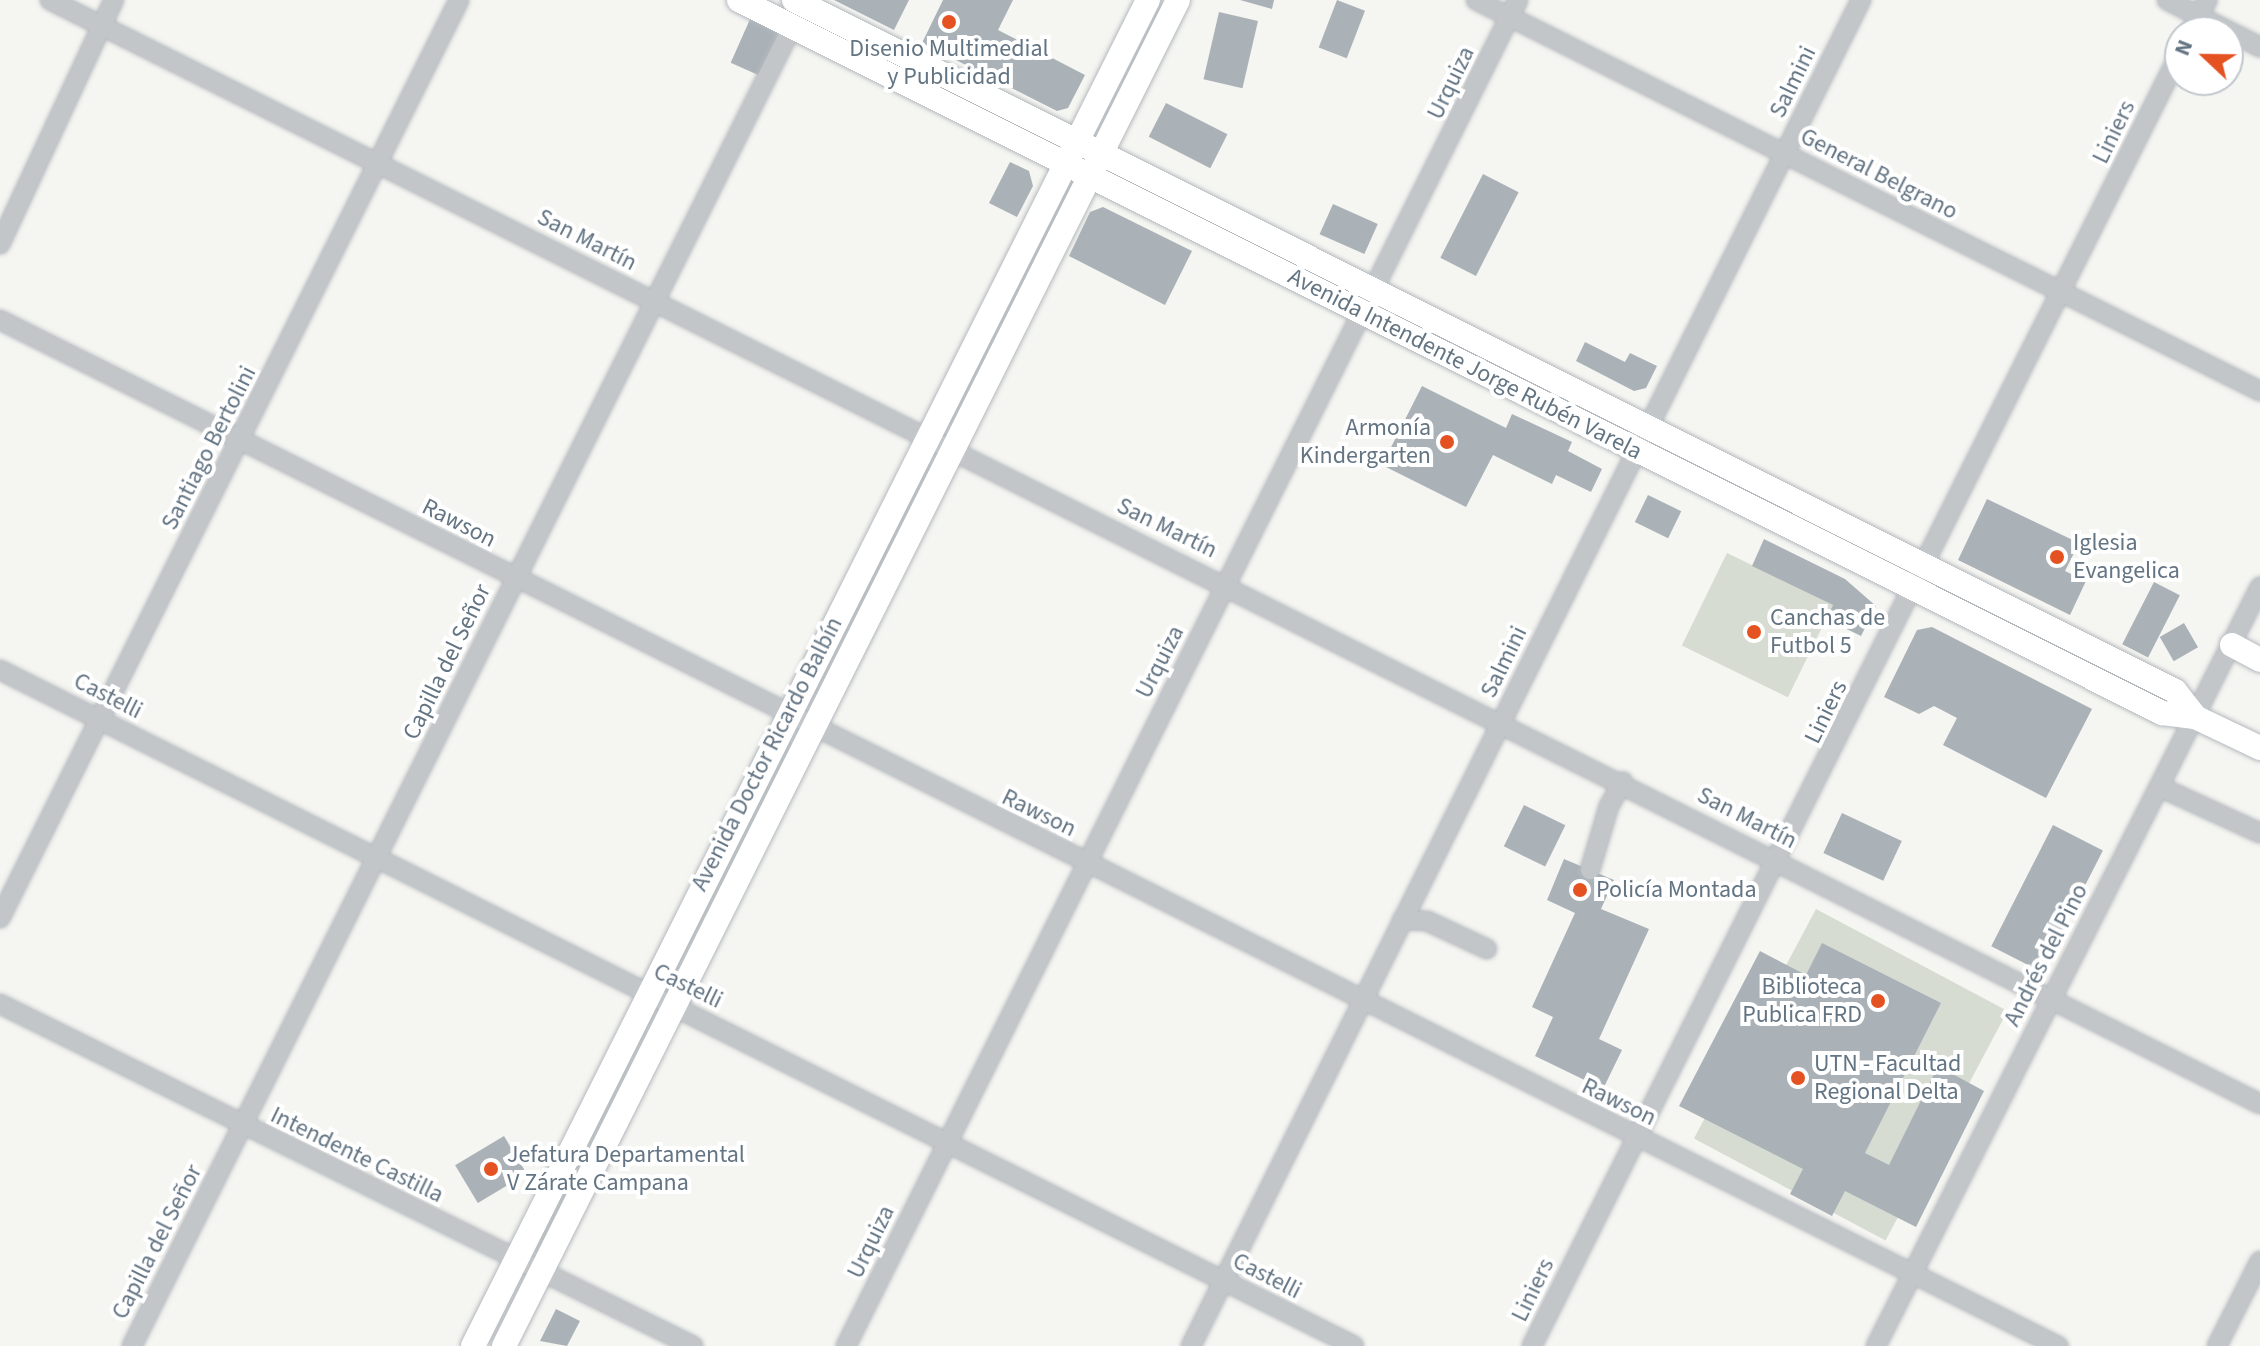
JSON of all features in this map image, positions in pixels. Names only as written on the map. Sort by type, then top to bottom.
[{"type":"main road","name":"Avenida Intendente Jorge Rubén Varela","points":[[739,0],[2162,713],[2195,717],[2260,748]]},
{"type":"main road","name":"Avenida Doctor Ricardo Balbín","points":[[473,1346],[786,714],[1148,0]]},
{"type":"main road","name":"Avenida Doctor Ricardo Balbín","points":[[504,1346],[1178,0]]},
{"type":"main road","name":"Avenida Intendente Jorge Rubén Varela","points":[[801,2],[2175,691],[2195,717]]},
{"type":"main road","points":[[2232,645],[2260,660]]},
{"type":"street","name":"San Martín","points":[[50,0],[379,160],[653,300],[2051,995],[2260,1104]]},
{"type":"street","points":[[0,244],[114,0]]},
{"type":"street","name":"Santiago Bertolini","points":[[0,918],[459,0]]},
{"type":"street","name":"General Belgrano","points":[[1476,0],[1514,8],[1784,154],[2260,391]]},
{"type":"street","name":"Salmini","points":[[1191,1346],[1861,0]]},
{"type":"street","points":[[2167,0],[2199,16]]},
{"type":"street","name":"Capilla del Señor","points":[[132,1346],[792,27],[801,2]]},
{"type":"street","name":"Urquiza","points":[[846,1346],[1514,8]]},
{"type":"street","name":"Liniers","points":[[1532,1346],[1779,861],[2164,85]]},
{"type":"street","name":"Rawson","points":[[0,320],[813,728],[2058,1346]]},
{"type":"street","name":"Andrés del Pino","points":[[1876,1346],[2260,587]]},
{"type":"street","name":"Castelli","points":[[0,670],[1354,1346]]},
{"type":"street","points":[[1590,870],[1609,806],[1623,782]]},
{"type":"street","points":[[2160,787],[2260,833]]},
{"type":"street","points":[[1402,920],[1427,921],[1487,949]]},
{"type":"street","name":"Intendente Castilla","points":[[0,1004],[516,1261],[542,1270],[682,1344]]},
{"type":"street","points":[[2217,1346],[2260,1261]]},
{"type":"shaded area","points":[[1069,180],[1075,183],[951,425],[948,422]]},
{"type":"shaded area","points":[[927,462],[933,466],[809,707],[807,704]]},
{"type":"shaded area","name":"Canchas de Futbol 5","points":[[1727,553],[1833,605],[1788,697],[1682,646]]},
{"type":"shaded area","points":[[787,740],[794,744],[669,985],[667,982]]},
{"type":"shaded area","name":"UTN - Facultad Regional Delta","points":[[1816,909],[2008,1011],[1886,1240],[1694,1139]]},
{"type":"shaded area","points":[[653,1007],[657,1009],[538,1253],[534,1252]]},
{"type":"building","points":[[834,0],[909,0],[894,30]]},
{"type":"building","points":[[943,0],[1013,0],[998,30],[1085,75],[1068,108],[1057,111],[922,43]]},
{"type":"building","points":[[1240,0],[1274,0],[1272,9]]},
{"type":"building","points":[[1337,0],[1365,11],[1347,58],[1319,48]]},
{"type":"building","points":[[1219,12],[1258,21],[1242,88],[1203,79]]},
{"type":"building","points":[[751,17],[780,30],[760,76],[731,63]]},
{"type":"building","points":[[1166,103],[1227,134],[1210,168],[1149,137]]},
{"type":"building","points":[[1010,162],[1029,171],[1033,186],[1017,217],[989,203]]},
{"type":"building","points":[[1483,174],[1519,192],[1476,276],[1440,258]]},
{"type":"building","points":[[1333,204],[1378,224],[1364,254],[1320,234]]},
{"type":"building","points":[[1103,207],[1192,251],[1165,305],[1069,256],[1090,212]]},
{"type":"building","points":[[1585,342],[1625,362],[1630,353],[1657,366],[1646,388],[1634,391],[1576,361]]},
{"type":"building","name":"Armonía Kindergarten","points":[[1422,386],[1506,428],[1512,414],[1572,442],[1568,451],[1602,469],[1591,492],[1556,475],[1552,484],[1493,455],[1466,507],[1382,465]]},
{"type":"building","points":[[1648,495],[1681,511],[1668,538],[1635,522]]},
{"type":"building","points":[[1987,499],[2079,543],[2065,571],[2086,581],[2070,615],[1958,560]]},
{"type":"building","points":[[1764,539],[1845,579],[1876,606],[1861,636],[1826,619],[1833,605],[1752,566]]},
{"type":"building","points":[[2154,582],[2180,595],[2148,658],[2122,644]]},
{"type":"building","points":[[2184,623],[2198,647],[2174,661],[2160,637]]},
{"type":"building","points":[[1932,627],[2092,709],[2046,798],[1943,745],[1957,718],[1934,706],[1919,714],[1884,697],[1917,630]]},
{"type":"building","points":[[1524,805],[1565,825],[1545,867],[1504,846]]},
{"type":"building","points":[[1842,813],[1902,841],[1883,881],[1823,853]]},
{"type":"building","points":[[2053,825],[2103,850],[2041,972],[1991,946]]},
{"type":"building","points":[[1564,859],[1614,880],[1601,909],[1649,929],[1599,1039],[1622,1050],[1603,1089],[1535,1056],[1553,1017],[1532,1007],[1575,913],[1547,900]]},
{"type":"building","name":"UTN - Facultad Regional Delta","points":[[1822,943],[1941,1003],[1865,1153],[1889,1165],[1938,1066],[1984,1091],[1916,1227],[1845,1191],[1832,1216],[1790,1194],[1803,1169],[1679,1106],[1760,951],[1806,975]]},
{"type":"building","name":"Jefatura Departamental V Zárate Campana","points":[[504,1136],[527,1174],[478,1203],[455,1165]]},
{"type":"building","points":[[556,1309],[580,1321],[567,1346],[540,1341]]},
{"type":"place","name":"Disenio Multimedial y Publicidad","points":[[949,22]]},
{"type":"place","name":"Armonía Kindergarten","points":[[1447,442]]},
{"type":"place","name":"Iglesia Evangelica","points":[[2057,557]]},
{"type":"place","name":"Canchas de Futbol 5","points":[[1754,632]]},
{"type":"place","name":"Policía Montada","points":[[1580,890]]},
{"type":"place","name":"Biblioteca Publica FRD","points":[[1878,1001]]},
{"type":"place","name":"UTN - Facultad Regional Delta","points":[[1798,1078]]},
{"type":"place","name":"Jefatura Departamental V Zárate Campana","points":[[491,1169]]}]
